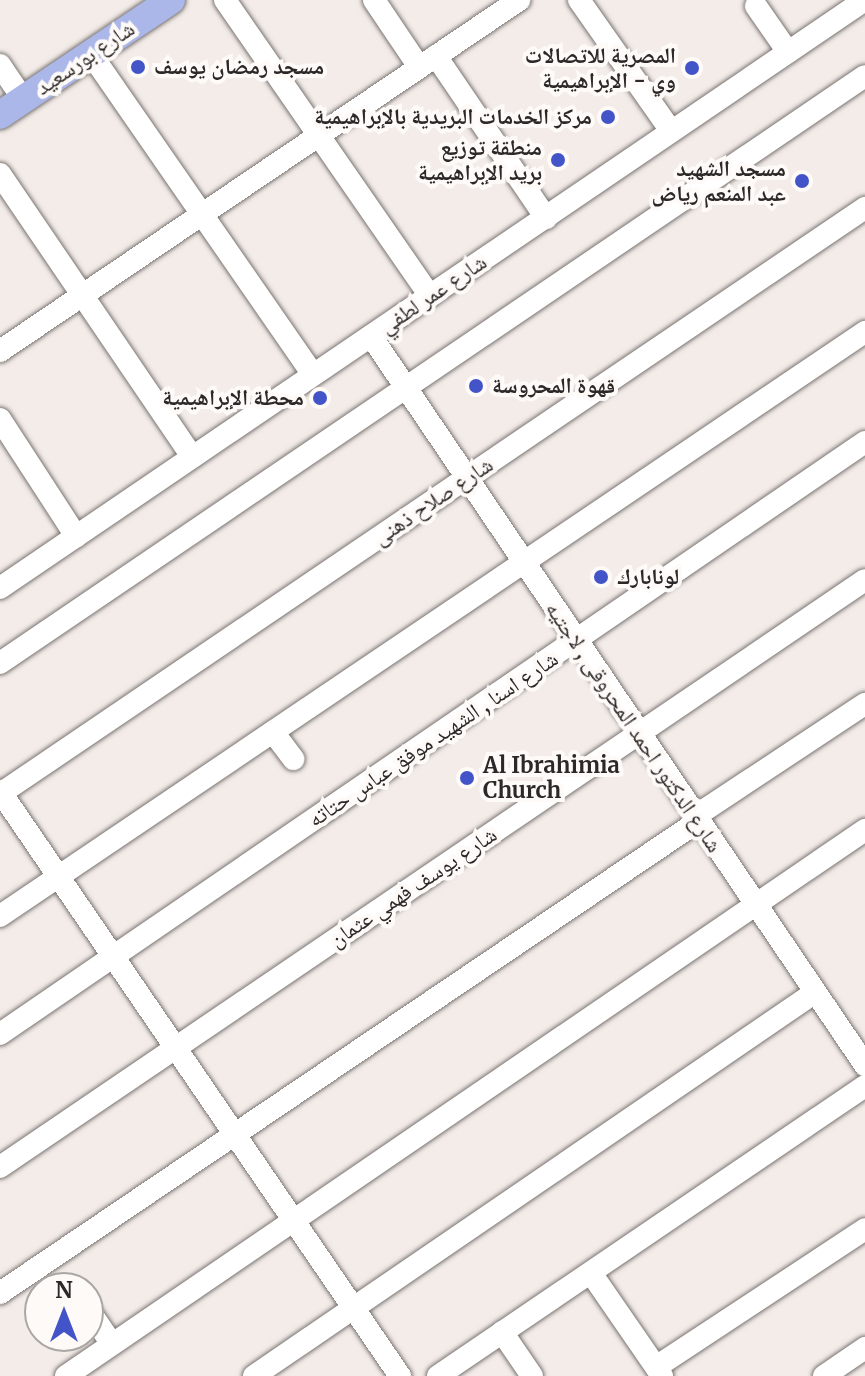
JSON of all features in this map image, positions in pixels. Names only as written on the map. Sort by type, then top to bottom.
[{"type":"main road","name":"شارع بورسعيد","points":[[0,115],[168,1]]},
{"type":"street","points":[[225,0],[430,296]]},
{"type":"street","points":[[374,0],[428,62],[546,218]]},
{"type":"street","points":[[0,351],[519,0]]},
{"type":"street","points":[[579,0],[671,131]]},
{"type":"street","name":"شارع عمر لطفي","points":[[0,588],[865,0]]},
{"type":"street","points":[[756,6],[788,52]]},
{"type":"street","points":[[91,54],[313,375]]},
{"type":"street","points":[[0,65],[23,99]]},
{"type":"street","points":[[0,663],[863,78]]},
{"type":"street","points":[[0,174],[192,457]]},
{"type":"street","name":"شارع صلاح ذهنى","points":[[0,793],[865,208]]},
{"type":"street","points":[[0,916],[865,332]]},
{"type":"street","name":"شارع الدكتور احمد المحروقى , لاجتيه","points":[[371,336],[865,1065]]},
{"type":"street","points":[[3,430],[76,536]]},
{"type":"street","name":"شارع اسنا , الشهيد موفق عباس حتاته","points":[[0,1034],[865,442]]},
{"type":"street","name":"شارع يوسف فهمي عثمان","points":[[0,1167],[865,580]]},
{"type":"street","points":[[0,1293],[865,704]]},
{"type":"street","points":[[273,732],[293,759]]},
{"type":"street","points":[[0,793],[400,1376]]},
{"type":"street","points":[[66,1376],[756,908],[865,830]]},
{"type":"street","points":[[254,1376],[814,993]]},
{"type":"street","points":[[438,1376],[865,1086]]},
{"type":"street","points":[[591,1273],[659,1372],[865,1229]]},
{"type":"street","points":[[104,1332],[112,1344]]},
{"type":"street","points":[[502,1332],[532,1376]]},
{"type":"street","points":[[824,1376],[865,1348]]},
{"type":"place","name":"مسجد رمضان يوسف","points":[[138,67]]},
{"type":"place","name":"المصرية للاتصالات وي - الإبراهيمية","points":[[692,68]]},
{"type":"place","name":"مركز الخدمات البريدية بالإبراهيمية","points":[[608,117]]},
{"type":"place","name":"منطقة توزيع بريد الإبراهيمية","points":[[558,160]]},
{"type":"place","name":"مسجد الشهيد عبد المنعم رياض","points":[[802,181]]},
{"type":"place","name":"قهوة المحروسة","points":[[476,386]]},
{"type":"place","name":"محطة الإبراهيمية","points":[[320,398]]},
{"type":"place","name":"لونابارك","points":[[601,577]]},
{"type":"place","name":"Al Ibrahimia Church","points":[[467,778]]}]
